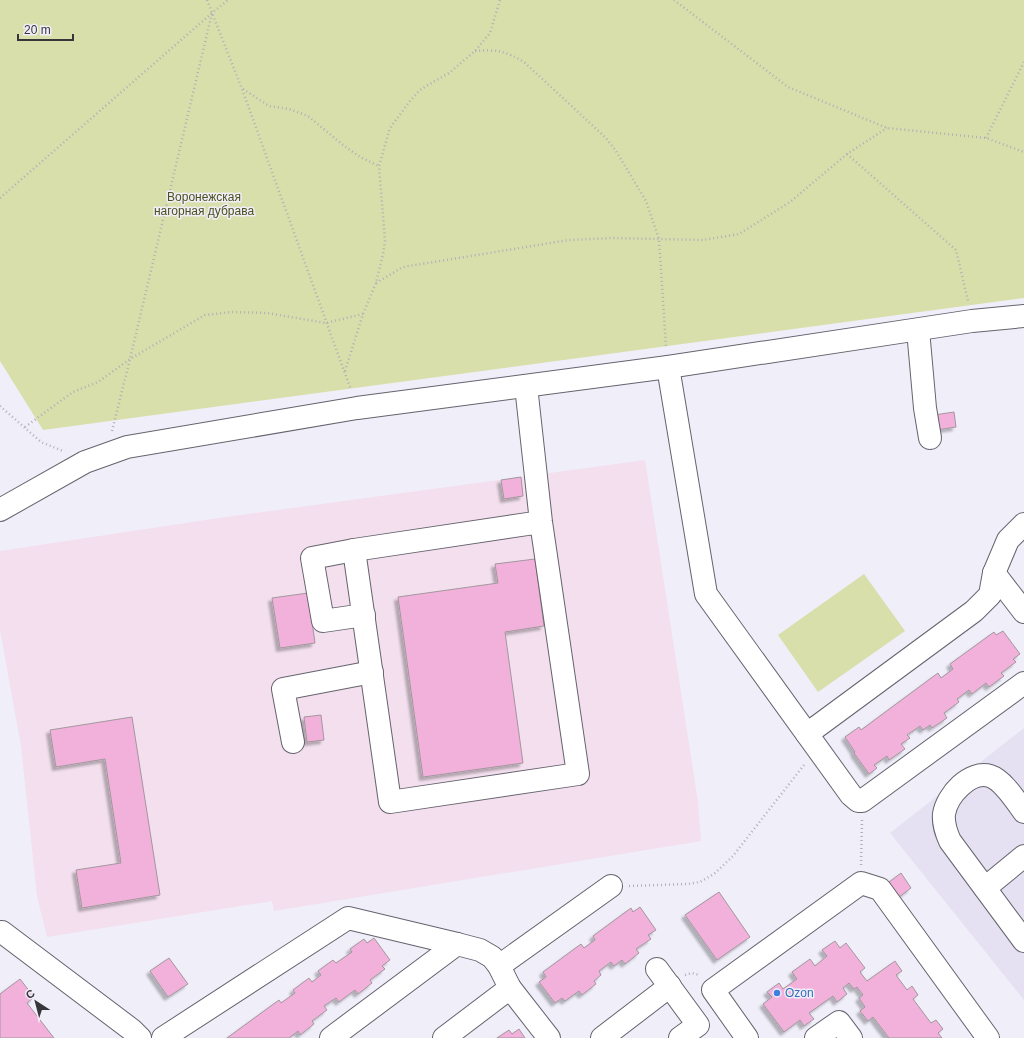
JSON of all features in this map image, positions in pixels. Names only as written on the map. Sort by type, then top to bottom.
[{"type":"street","points":[[0,510],[86,462],[127,447],[357,408],[668,368],[972,321],[1024,316]]},
{"type":"street","points":[[918,330],[925,408],[930,438]]},
{"type":"street","points":[[668,368],[706,594],[851,795],[858,801],[862,801],[1024,684]]},
{"type":"street","points":[[354,550],[390,802],[578,774],[541,522],[526,386]]},
{"type":"street","points":[[364,615],[323,621],[312,558],[354,550],[541,522]]},
{"type":"street","points":[[812,741],[974,611],[990,595],[994,573],[1008,540],[1024,524]]},
{"type":"street","points":[[994,573],[1024,612]]},
{"type":"street","points":[[293,742],[283,689],[372,672]]},
{"type":"street","points":[[1024,812],[998,780],[989,776],[980,776],[968,780],[957,789],[949,799],[944,814],[944,828],[950,841],[1024,941]]},
{"type":"street","points":[[985,888],[1024,856]]},
{"type":"street","points":[[747,1038],[713,990],[861,883],[880,889],[988,1038]]},
{"type":"street","points":[[499,966],[611,886]]},
{"type":"street","points":[[163,1038],[348,918],[480,950],[492,957],[499,966],[510,988],[549,1038]]},
{"type":"street","points":[[0,932],[132,1030],[140,1038]]},
{"type":"street","points":[[331,1038],[457,944]]},
{"type":"street","points":[[602,1038],[664,978],[698,1025],[680,1038]]},
{"type":"street","points":[[444,1038],[510,988]]},
{"type":"street","points":[[816,1038],[839,1022],[851,1038]]},
{"type":"path","points":[[207,0],[242,89],[357,408]]},
{"type":"path","points":[[0,198],[228,0]]},
{"type":"path","points":[[344,372],[363,314],[376,283],[384,254],[385,242],[379,166],[390,128],[410,101],[428,84],[449,73],[475,51],[490,33],[500,0]]},
{"type":"path","points":[[674,0],[788,87],[887,128],[986,138],[1024,152]]},
{"type":"path","points":[[106,454],[212,13]]},
{"type":"path","points":[[475,51],[498,51],[510,54],[524,62],[606,138],[616,150],[646,201],[659,239],[668,368]]},
{"type":"path","points":[[986,138],[1024,62]]},
{"type":"path","points":[[242,89],[269,106],[288,109],[308,116],[343,145],[379,166]]},
{"type":"path","points":[[376,283],[402,267],[569,240],[612,238],[703,240],[739,234],[790,202],[847,154],[887,128]]},
{"type":"path","points":[[847,154],[956,250],[972,321]]},
{"type":"path","points":[[25,427],[73,392],[98,382],[130,359],[205,315],[232,312],[267,313],[326,323],[363,314]]},
{"type":"path","points":[[0,406],[42,442],[86,462]]},
{"type":"path","points":[[611,886],[688,884],[700,882],[714,874],[733,856],[812,741]]},
{"type":"path","points":[[861,883],[862,801]]},
{"type":"path","points":[[664,978],[692,973],[698,974],[704,978],[713,990]]},
{"type":"shaded area","points":[[645,460],[698,802],[701,841],[274,911],[272,901],[47,937],[37,896],[21,746],[0,630],[0,551],[219,518]]},
{"type":"shaded area","points":[[1024,728],[1024,1000],[890,833]]},
{"type":"green space","name":"Воронежская нагорная дубрава","points":[[0,0],[1024,0],[1024,298],[43,430],[0,361]]},
{"type":"green space","points":[[864,574],[905,631],[818,692],[778,635]]},
{"type":"building","points":[[954,412],[956,427],[936,430],[934,415]]},
{"type":"building","points":[[521,477],[523,496],[504,499],[501,480]]},
{"type":"building","points":[[535,559],[544,626],[505,632],[523,763],[423,777],[398,597],[498,583],[495,564]]},
{"type":"building","points":[[308,593],[315,643],[280,648],[272,598]]},
{"type":"building","points":[[1003,631],[1020,654],[1013,659],[1016,662],[1001,673],[1004,676],[989,687],[986,683],[972,694],[969,690],[957,699],[959,702],[944,713],[947,718],[932,728],[930,725],[923,730],[920,726],[907,735],[910,738],[901,744],[905,749],[889,760],[887,756],[874,765],[877,768],[869,774],[845,737],[859,727],[861,730],[938,673],[941,678],[953,669],[950,664],[994,632],[996,635]]},
{"type":"building","points":[[321,715],[324,740],[307,742],[304,717]]},
{"type":"building","points":[[132,717],[160,895],[82,908],[76,870],[121,863],[105,759],[56,767],[50,730]]},
{"type":"building","points":[[901,873],[911,888],[891,903],[880,889]]},
{"type":"building","points":[[719,892],[750,937],[717,960],[685,915]]},
{"type":"building","points":[[640,907],[656,930],[648,935],[651,939],[636,949],[639,953],[625,964],[622,960],[614,966],[611,962],[599,971],[601,975],[594,981],[596,984],[582,995],[579,991],[565,1001],[562,998],[555,1003],[539,982],[546,977],[543,972],[581,944],[584,948],[595,940],[593,936],[631,908],[633,912]]},
{"type":"building","points":[[374,938],[390,960],[382,966],[385,969],[370,980],[372,983],[358,994],[355,990],[339,1002],[336,998],[324,1006],[327,1010],[312,1021],[314,1024],[300,1035],[298,1031],[289,1038],[227,1038],[279,1000],[281,1003],[295,993],[293,990],[309,978],[312,982],[321,975],[318,971],[333,960],[336,963],[352,952],[350,949],[364,939],[367,943]]},
{"type":"building","points":[[835,941],[840,948],[846,943],[865,968],[860,972],[867,981],[895,961],[902,971],[896,975],[907,990],[912,986],[918,995],[913,999],[931,1023],[936,1020],[943,1029],[938,1033],[942,1038],[889,1038],[873,1017],[868,1021],[860,1011],[865,1007],[859,998],[863,995],[857,987],[854,989],[849,983],[843,988],[847,994],[837,1002],[833,996],[809,1013],[814,1019],[804,1026],[800,1020],[784,1032],[763,1004],[772,997],[767,992],[779,983],[783,989],[797,979],[792,972],[810,959],[815,966],[827,956],[822,950]]},
{"type":"building","points":[[169,958],[188,984],[168,997],[150,971]]},
{"type":"building","points":[[20,979],[34,997],[27,1003],[54,1038],[0,1038],[0,994]]},
{"type":"building","points":[[519,1029],[525,1038],[497,1038],[509,1030],[512,1034]]},
{"type":"place","name":"Ozon","points":[[777,993]]}]
